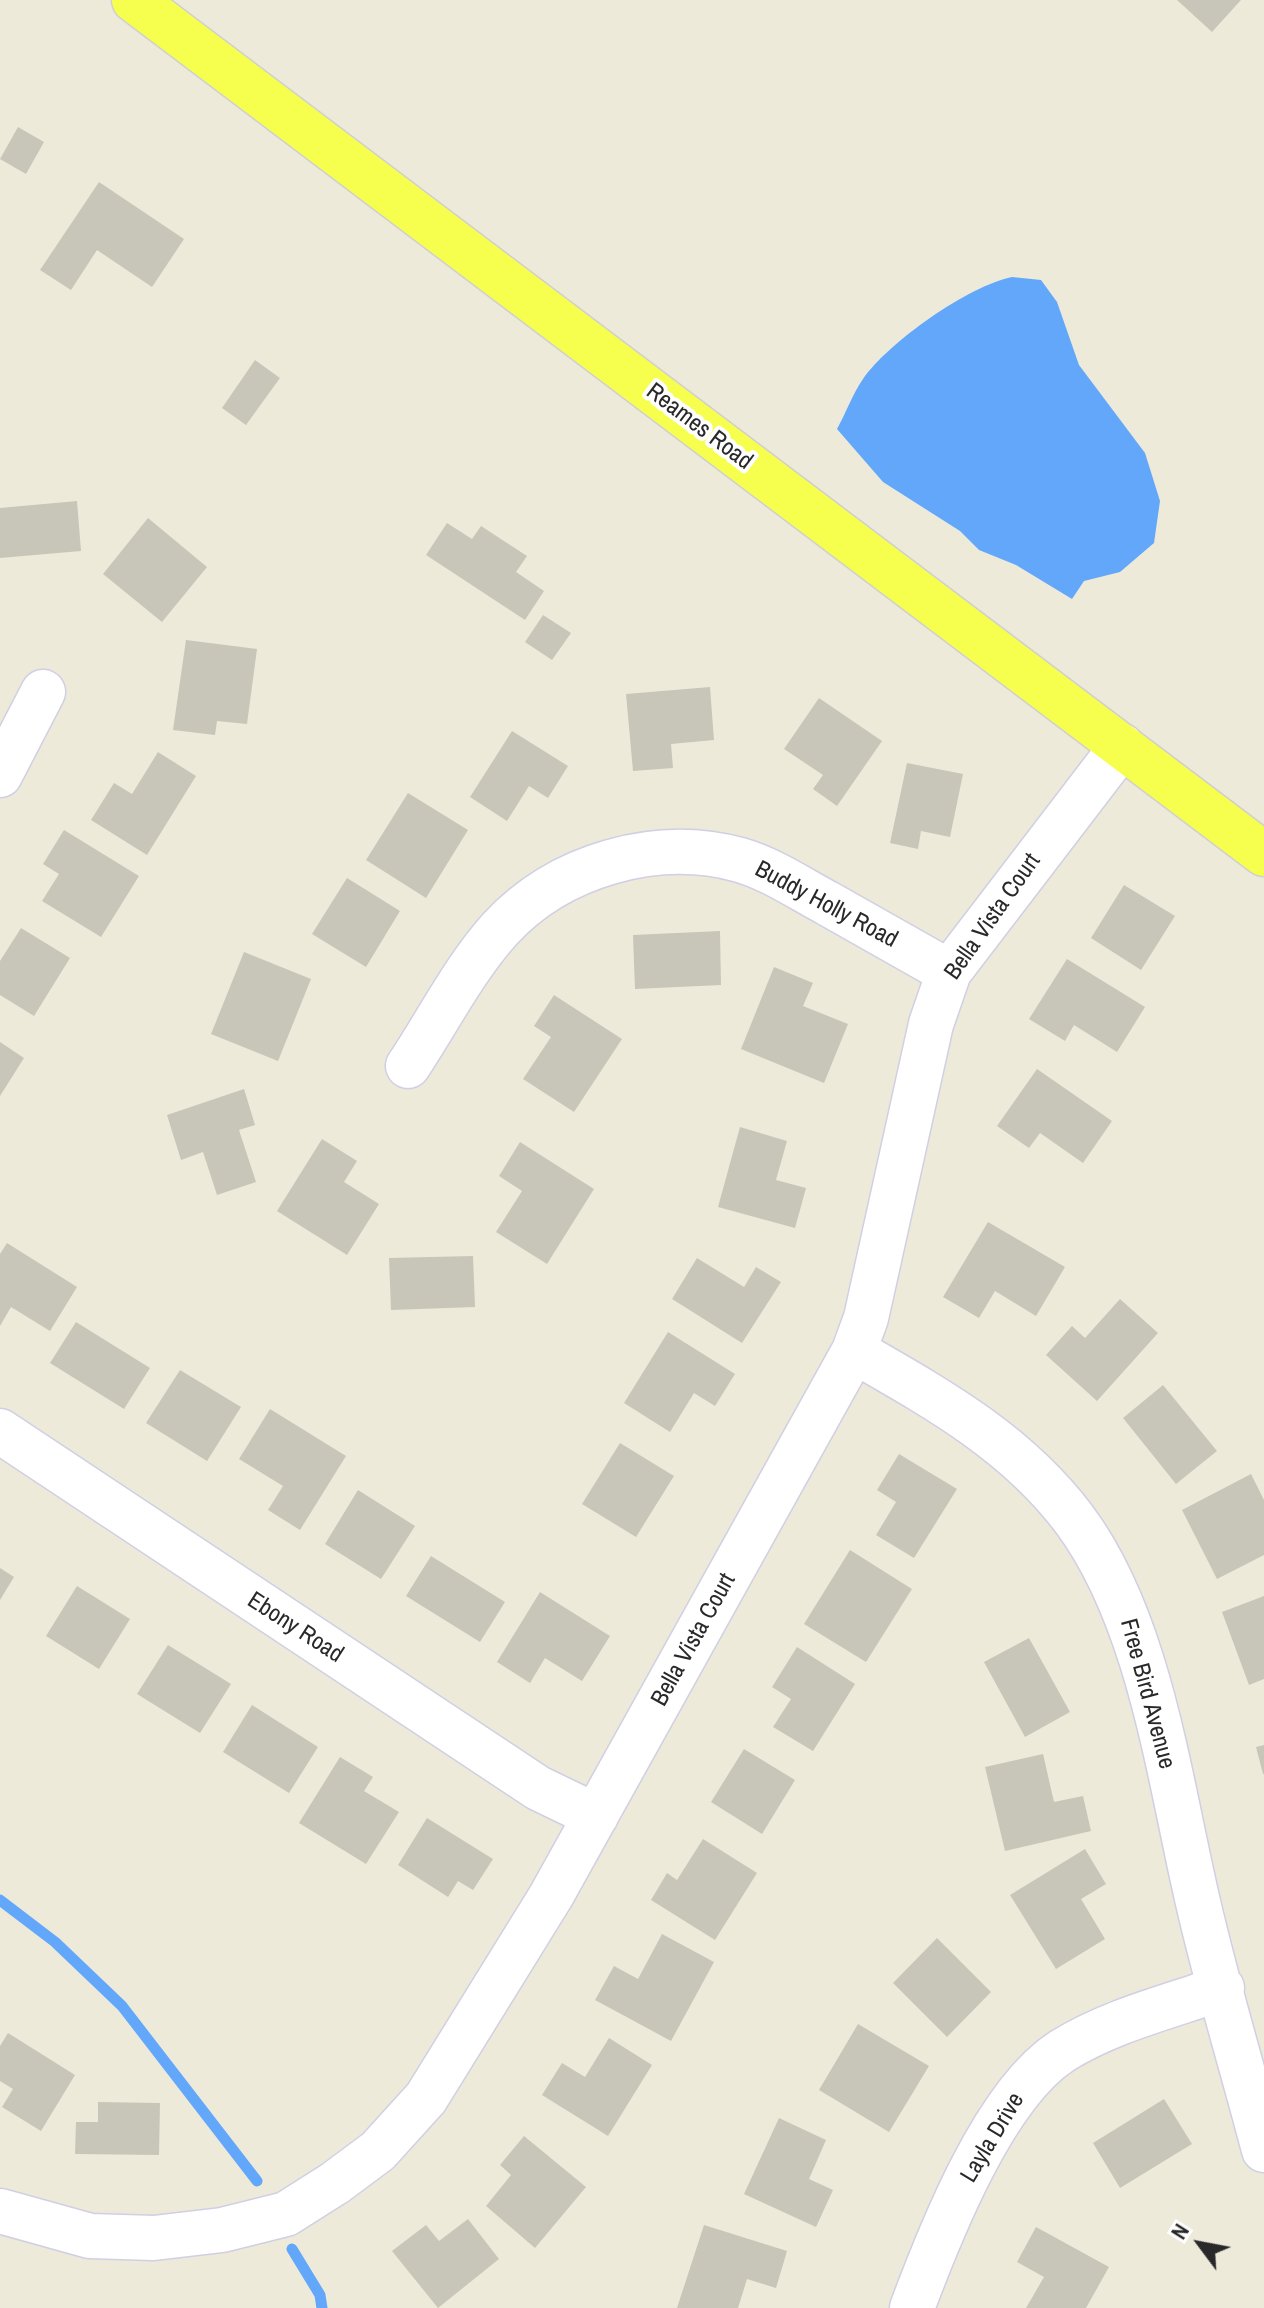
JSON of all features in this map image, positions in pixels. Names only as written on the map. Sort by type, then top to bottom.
[{"type":"main road","name":"Reames Road","points":[[134,0],[1264,854]]},
{"type":"street","points":[[0,775],[43,692]]},
{"type":"street","name":"Bella Vista Court","points":[[0,2211],[90,2236],[154,2238],[271,2220],[335,2183],[378,2151],[426,2098],[596,1816],[854,1351],[866,1318],[931,1024],[949,972],[1122,746]]},
{"type":"street","name":"Buddy Holly Road","points":[[408,1066],[501,929],[527,906],[605,861],[649,854],[700,853],[741,860],[779,876],[949,972]]},
{"type":"street","name":"Free Bird Avenue","points":[[854,1351],[964,1414],[1028,1469],[1076,1522],[1125,1609],[1148,1688],[1264,2150]]},
{"type":"street","name":"Ebony Road","points":[[0,1431],[538,1788],[596,1816]]},
{"type":"street","name":"Layla Drive","points":[[912,2308],[961,2193],[999,2122],[1029,2080],[1060,2053],[1097,2032],[1222,1988]]},
{"type":"water","points":[[1012,277],[1041,280],[1057,302],[1079,365],[1145,453],[1160,501],[1154,543],[1120,572],[1084,581],[1072,599],[1016,565],[979,550],[960,531],[883,482],[837,429],[863,379],[891,349],[952,303],[994,282]]},
{"type":"building","points":[[1177,0],[1241,0],[1212,32]]},
{"type":"building","points":[[18,127],[44,142],[26,174],[0,159]]},
{"type":"building","points":[[99,182],[184,239],[152,287],[97,250],[71,290],[40,270]]},
{"type":"building","points":[[255,360],[280,378],[246,425],[222,408]]},
{"type":"building","points":[[77,501],[81,551],[0,558],[0,508]]},
{"type":"building","points":[[148,518],[207,567],[162,622],[103,574]]},
{"type":"building","points":[[447,523],[472,539],[481,526],[527,556],[516,572],[544,591],[525,620],[426,555]]},
{"type":"building","points":[[543,615],[571,633],[552,660],[525,642]]},
{"type":"building","points":[[186,640],[257,649],[247,724],[217,721],[215,735],[173,730]]},
{"type":"building","points":[[710,687],[714,740],[671,744],[673,768],[633,771],[626,694]]},
{"type":"building","points":[[819,698],[882,741],[837,806],[813,789],[823,775],[784,749]]},
{"type":"building","points":[[512,731],[568,766],[548,798],[529,786],[507,821],[470,797]]},
{"type":"building","points":[[158,752],[196,776],[147,855],[91,820],[114,783],[132,794]]},
{"type":"building","points":[[907,763],[963,774],[950,837],[921,831],[918,849],[890,843]]},
{"type":"building","points":[[408,793],[468,830],[426,898],[366,860]]},
{"type":"building","points":[[64,830],[139,876],[101,937],[42,901],[59,874],[43,864]]},
{"type":"building","points":[[347,878],[400,911],[366,967],[312,934]]},
{"type":"building","points":[[1124,885],[1175,916],[1141,970],[1091,938]]},
{"type":"building","points":[[21,928],[70,958],[34,1016],[0,995],[0,961]]},
{"type":"building","points":[[720,931],[721,985],[635,989],[633,935]]},
{"type":"building","points":[[244,952],[311,979],[278,1061],[211,1034]]},
{"type":"building","points":[[1067,959],[1145,1007],[1117,1052],[1074,1025],[1065,1041],[1029,1019]]},
{"type":"building","points":[[774,967],[813,983],[803,1006],[848,1024],[824,1083],[741,1049]]},
{"type":"building","points":[[554,995],[622,1039],[574,1112],[523,1079],[551,1037],[534,1026]]},
{"type":"building","points":[[0,1042],[24,1058],[0,1096]]},
{"type":"building","points":[[1037,1069],[1112,1121],[1083,1163],[1040,1133],[1029,1148],[997,1126]]},
{"type":"building","points":[[244,1089],[255,1125],[239,1130],[256,1182],[217,1195],[203,1152],[181,1160],[167,1115]]},
{"type":"building","points":[[740,1127],[787,1141],[776,1180],[806,1188],[795,1228],[718,1207]]},
{"type":"building","points":[[322,1139],[357,1161],[344,1182],[379,1204],[347,1255],[277,1211]]},
{"type":"building","points":[[520,1142],[594,1189],[547,1264],[496,1232],[522,1191],[499,1176]]},
{"type":"building","points":[[988,1222],[1065,1267],[1036,1316],[995,1291],[979,1318],[943,1297]]},
{"type":"building","points":[[7,1243],[77,1287],[50,1331],[11,1307],[0,1326],[0,1254]]},
{"type":"building","points":[[473,1256],[475,1307],[391,1310],[389,1258]]},
{"type":"building","points":[[697,1258],[744,1287],[756,1267],[781,1282],[742,1343],[672,1299]]},
{"type":"building","points":[[1120,1299],[1158,1333],[1097,1401],[1046,1355],[1072,1326],[1085,1338]]},
{"type":"building","points":[[76,1322],[150,1368],[124,1409],[50,1363]]},
{"type":"building","points":[[668,1332],[735,1374],[715,1406],[694,1393],[670,1432],[624,1403]]},
{"type":"building","points":[[180,1370],[241,1407],[207,1461],[146,1423]]},
{"type":"building","points":[[1163,1385],[1217,1451],[1176,1484],[1123,1418]]},
{"type":"building","points":[[270,1409],[346,1456],[300,1530],[268,1510],[283,1486],[239,1459]]},
{"type":"building","points":[[620,1443],[674,1476],[636,1537],[582,1504]]},
{"type":"building","points":[[899,1454],[957,1489],[914,1558],[876,1535],[896,1502],[877,1490]]},
{"type":"building","points":[[1251,1474],[1264,1500],[1264,1555],[1217,1579],[1182,1510]]},
{"type":"building","points":[[358,1490],[415,1526],[381,1579],[325,1544]]},
{"type":"building","points":[[850,1550],[912,1589],[866,1662],[804,1624]]},
{"type":"building","points":[[431,1556],[505,1602],[480,1642],[406,1596]]},
{"type":"building","points":[[0,1568],[14,1577],[0,1600]]},
{"type":"building","points":[[77,1586],[130,1619],[99,1669],[46,1636]]},
{"type":"building","points":[[540,1592],[610,1636],[582,1681],[545,1658],[530,1683],[497,1662]]},
{"type":"building","points":[[1264,1596],[1264,1679],[1249,1685],[1222,1612]]},
{"type":"building","points":[[1029,1638],[1070,1712],[1025,1737],[984,1662]]},
{"type":"building","points":[[168,1645],[231,1684],[200,1733],[137,1694]]},
{"type":"building","points":[[797,1647],[855,1684],[813,1751],[773,1727],[791,1699],[772,1687]]},
{"type":"building","points":[[252,1705],[318,1747],[289,1793],[223,1752]]},
{"type":"building","points":[[1264,1745],[1264,1774],[1263,1774],[1256,1747]]},
{"type":"building","points":[[744,1749],[795,1780],[762,1834],[711,1802]]},
{"type":"building","points":[[1043,1754],[1054,1802],[1083,1796],[1091,1831],[1005,1851],[985,1767]]},
{"type":"building","points":[[340,1757],[373,1777],[364,1791],[399,1812],[366,1864],[299,1823]]},
{"type":"building","points":[[427,1818],[493,1859],[473,1890],[458,1881],[448,1897],[398,1865]]},
{"type":"building","points":[[703,1839],[757,1873],[715,1940],[651,1900],[667,1873],[677,1880]]},
{"type":"building","points":[[1085,1849],[1106,1884],[1081,1899],[1105,1939],[1056,1969],[1010,1895]]},
{"type":"building","points":[[662,1934],[714,1962],[671,2041],[595,2000],[614,1966],[638,1979]]},
{"type":"building","points":[[937,1938],[991,1992],[947,2037],[893,1983]]},
{"type":"building","points":[[858,2024],[929,2066],[889,2132],[819,2090]]},
{"type":"building","points":[[8,2033],[75,2075],[41,2131],[2,2107],[13,2089],[0,2081],[0,2046]]},
{"type":"building","points":[[609,2038],[652,2065],[608,2136],[542,2095],[562,2063],[585,2077]]},
{"type":"building","points":[[1164,2099],[1192,2144],[1120,2188],[1093,2143]]},
{"type":"building","points":[[98,2102],[160,2103],[159,2155],[75,2154],[76,2122],[98,2122]]},
{"type":"building","points":[[779,2118],[826,2140],[809,2179],[833,2190],[816,2227],[744,2194]]},
{"type":"building","points":[[524,2136],[586,2187],[535,2248],[486,2206],[511,2175],[500,2165]]},
{"type":"building","points":[[468,2219],[499,2259],[438,2308],[392,2251],[426,2225],[439,2241]]},
{"type":"building","points":[[704,2225],[787,2251],[776,2288],[747,2279],[738,2308],[677,2308]]},
{"type":"building","points":[[1036,2227],[1109,2267],[1086,2308],[1026,2308],[1044,2277],[1017,2262]]},
{"type":"waterway","points":[[0,1900],[55,1942],[122,2006],[257,2181]]},
{"type":"waterway","points":[[292,2249],[320,2295],[322,2308]]}]
